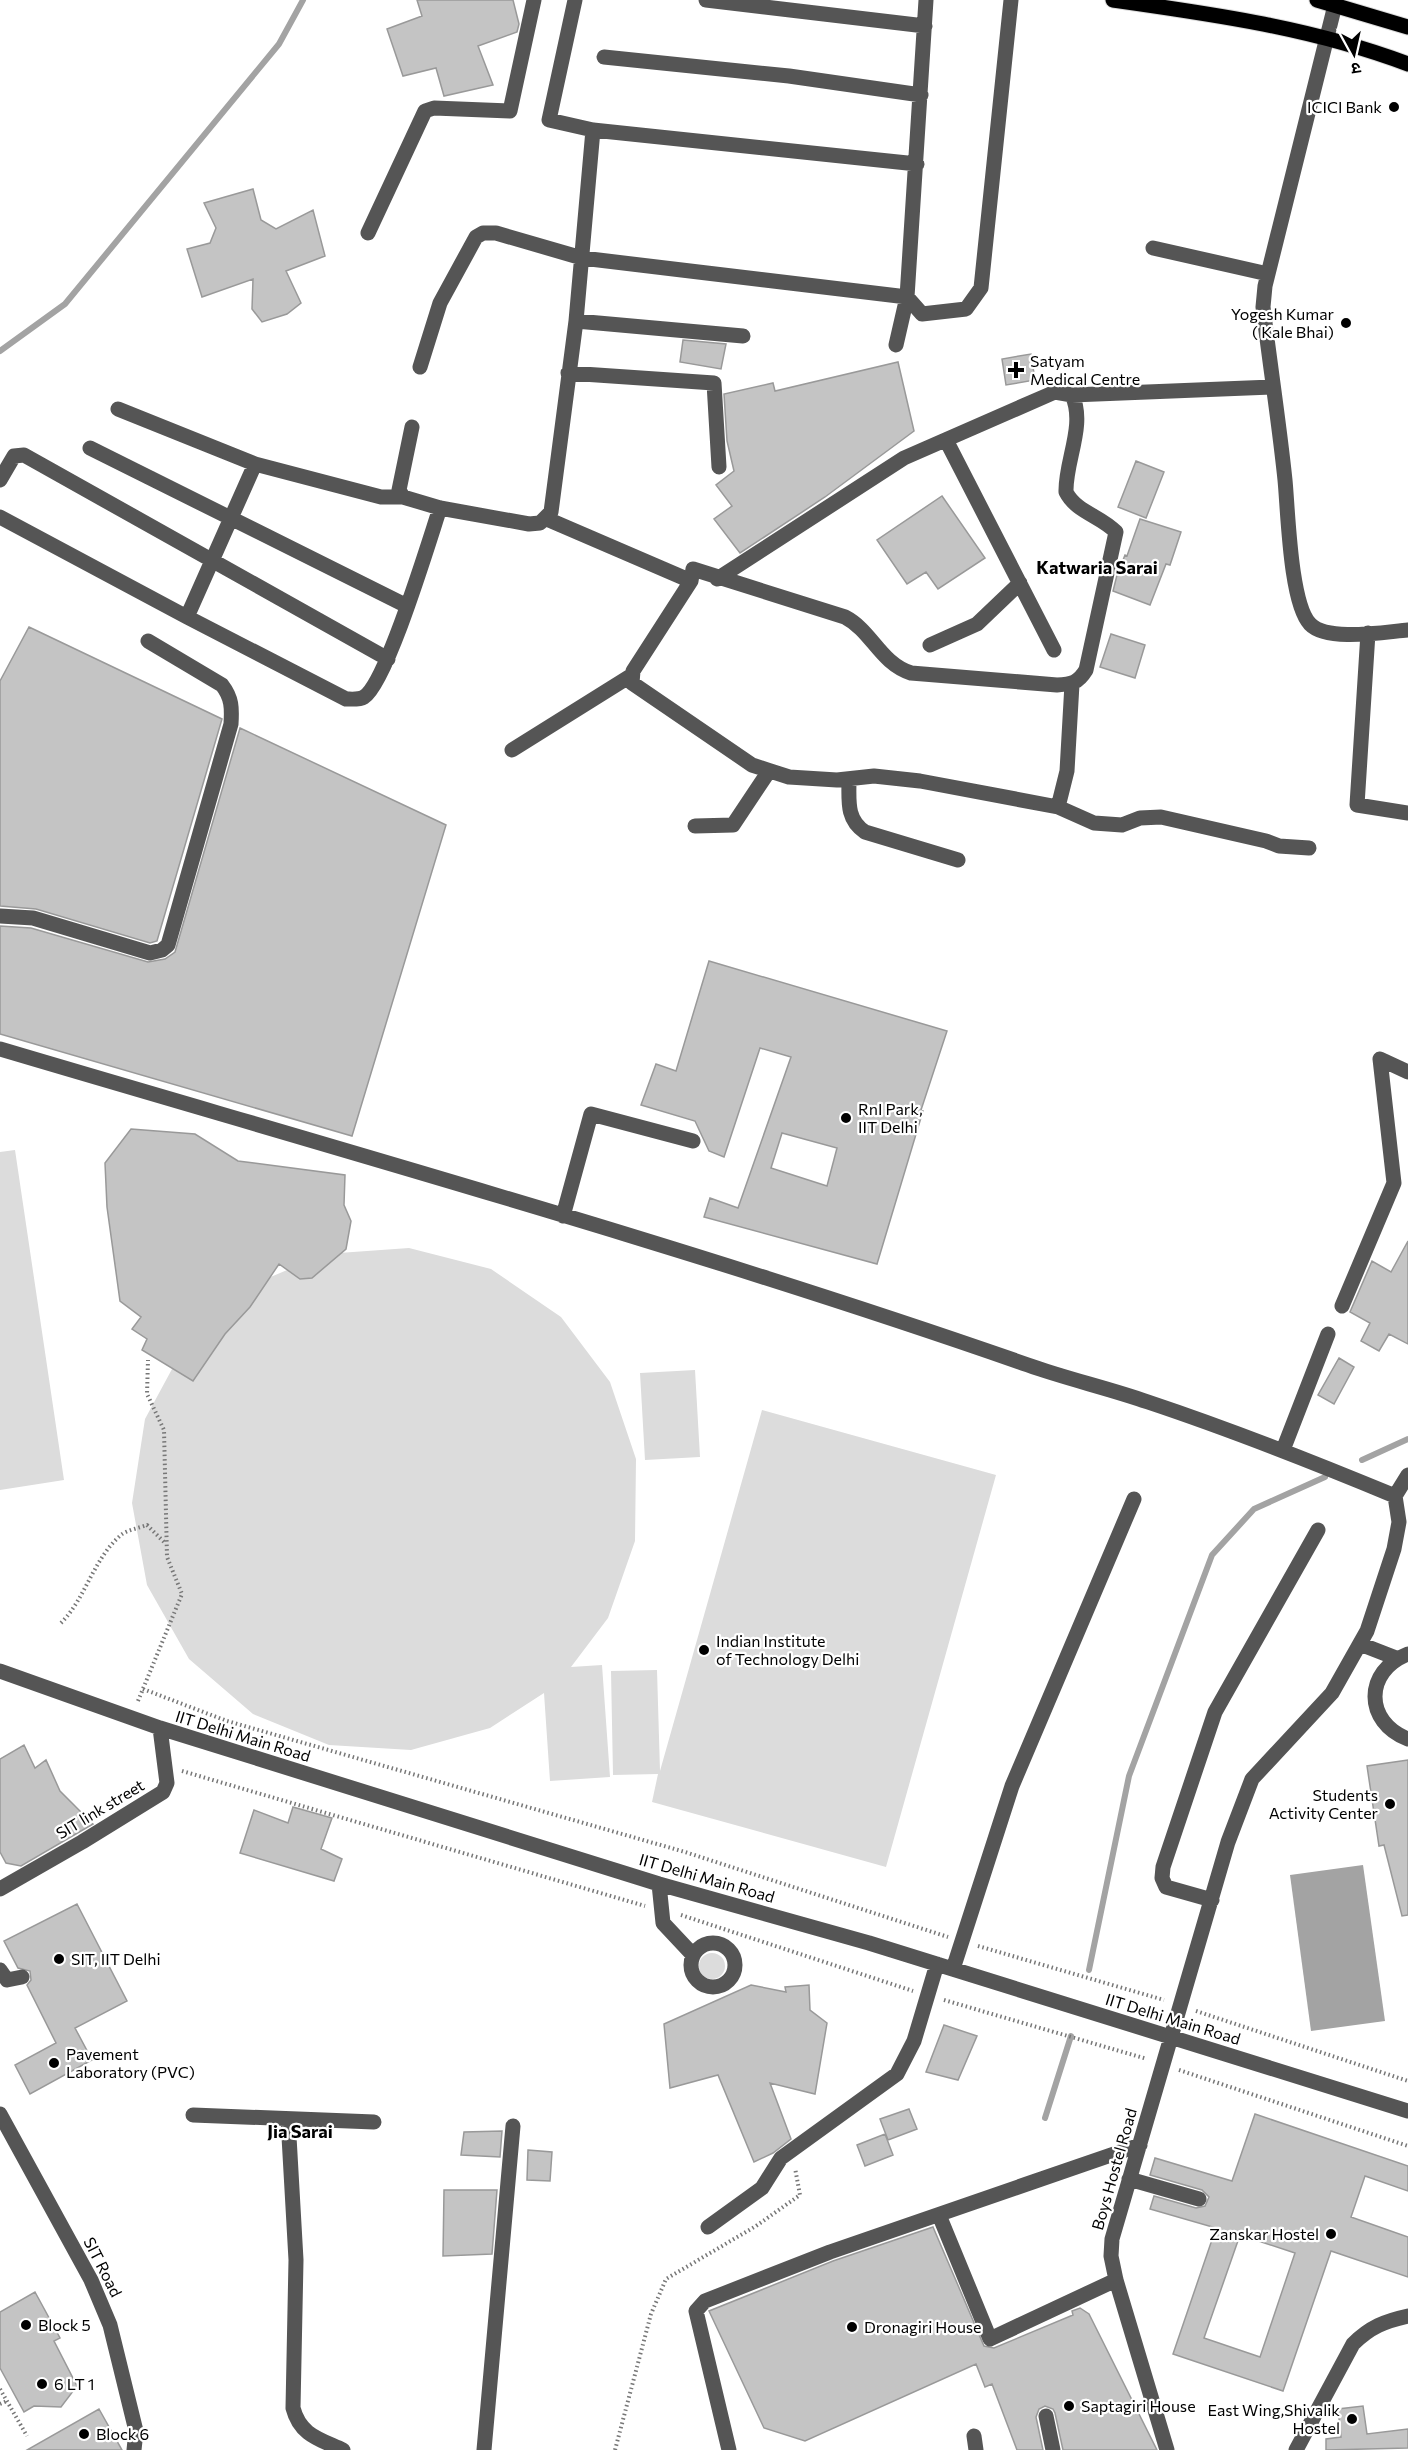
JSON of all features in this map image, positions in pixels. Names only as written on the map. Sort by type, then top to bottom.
[{"type":"main road","points":[[1113,0],[1245,20],[1327,39],[1408,64]]},
{"type":"main road","points":[[1317,0],[1408,27]]},
{"type":"street","points":[[368,233],[425,111],[434,108],[510,111],[534,0]]},
{"type":"street","points":[[575,0],[549,120],[593,130],[917,164]]},
{"type":"street","points":[[706,0],[924,26]]},
{"type":"street","points":[[896,345],[907,297],[926,0]]},
{"type":"street","points":[[420,367],[440,303],[476,237],[483,233],[496,233],[582,258],[907,297],[922,314],[966,309],[981,288],[1011,0]]},
{"type":"street","points":[[1335,5],[1268,274],[1263,307],[1290,540],[1304,613],[1310,624],[1327,633],[1408,630]]},
{"type":"street","points":[[604,57],[789,76],[921,95]]},
{"type":"street","points":[[547,519],[554,502],[576,321],[593,130]]},
{"type":"street","points":[[1153,248],[1268,274]]},
{"type":"street","points":[[576,321],[743,336]]},
{"type":"street","points":[[568,373],[714,384],[719,467]]},
{"type":"street","points":[[717,579],[904,458],[1055,392],[1072,395],[1274,387]]},
{"type":"street","points":[[512,750],[632,675],[691,581],[693,569],[717,579],[845,617],[856,623],[897,668],[911,672],[1072,684],[1080,681],[1086,670],[1116,541],[1116,532],[1108,523],[1075,505],[1066,492],[1077,419],[1076,404],[1072,395]]},
{"type":"street","points":[[118,409],[255,464],[381,497],[403,497],[440,508],[529,524],[547,519],[691,581]]},
{"type":"street","points":[[403,497],[399,490],[412,427]]},
{"type":"street","points":[[946,440],[1054,650]]},
{"type":"street","points":[[90,448],[407,606]]},
{"type":"street","points":[[0,480],[14,456],[24,455],[388,659]]},
{"type":"street","points":[[187,618],[255,464]]},
{"type":"street","points":[[0,517],[187,618],[346,699],[364,697],[388,659],[440,508]]},
{"type":"street","points":[[930,645],[977,624],[1020,583]]},
{"type":"street","points":[[1368,633],[1357,805],[1408,813]]},
{"type":"street","points":[[0,916],[33,918],[150,953],[162,950],[168,945],[231,724],[232,707],[229,694],[222,685],[148,641]]},
{"type":"street","points":[[632,675],[634,686],[752,765],[789,777],[849,779],[874,776],[920,781],[1058,807],[1095,823],[1122,825],[1140,818],[1161,817],[1279,846],[1309,848]]},
{"type":"street","points":[[1058,807],[1067,771],[1072,684]]},
{"type":"street","points":[[695,826],[733,825],[769,771]]},
{"type":"street","points":[[849,779],[850,817],[855,825],[865,832],[958,860]]},
{"type":"street","points":[[0,1049],[563,1216],[922,1327],[1283,1450],[1395,1496],[1408,1475]]},
{"type":"street","points":[[1342,1306],[1394,1182],[1380,1059],[1408,1072]]},
{"type":"street","points":[[563,1216],[591,1114],[693,1140]]},
{"type":"street","points":[[1283,1450],[1328,1335]]},
{"type":"street","name":"Boys Hostel Road","points":[[1167,2450],[1116,2280],[1111,2245],[1169,2037],[1228,1842],[1252,1779],[1332,1693],[1360,1644],[1394,1549],[1399,1522],[1395,1496]]},
{"type":"street","points":[[953,1969],[1012,1785],[1134,1499]]},
{"type":"street","points":[[1212,1900],[1166,1887],[1162,1878],[1163,1867],[1215,1712],[1318,1530]]},
{"type":"street","points":[[1360,1644],[1402,1656]]},
{"type":"street","points":[[1402,1656],[1385,1668],[1377,1681],[1375,1696],[1377,1711],[1384,1724],[1395,1734],[1408,1739]]},
{"type":"street","name":"IIT Delhi Main Road","points":[[0,1671],[131,1719],[659,1884],[953,1969],[1408,2111]]},
{"type":"street","name":"SIT link street","points":[[0,1889],[159,1795],[167,1783],[160,1728]]},
{"type":"street","points":[[659,1884],[663,1923],[693,1955]]},
{"type":"street","points":[[708,2227],[762,2188],[781,2158],[897,2074],[914,2041],[936,1964]]},
{"type":"street","points":[[0,1970],[7,1980],[22,1977]]},
{"type":"street","name":"SIT Road","points":[[0,2114],[91,2280],[110,2325],[136,2431],[134,2450]]},
{"type":"street","points":[[193,2115],[374,2122]]},
{"type":"street","points":[[288,2119],[296,2260],[293,2408],[296,2421],[301,2428],[343,2450]]},
{"type":"street","points":[[484,2450],[513,2126]]},
{"type":"street","points":[[729,2450],[698,2322],[696,2311],[699,2305],[712,2297],[1140,2145]]},
{"type":"street","points":[[1129,2179],[1199,2199]]},
{"type":"street","points":[[939,2215],[990,2339],[1116,2280]]},
{"type":"street","points":[[1296,2450],[1353,2344],[1385,2320],[1408,2316]]},
{"type":"street","points":[[1046,2416],[1053,2450]]},
{"type":"path","points":[[131,1719],[182,1594],[167,1557],[164,1430],[147,1394],[148,1360]]},
{"type":"path","points":[[61,1623],[73,1611],[93,1571],[121,1534],[147,1525],[167,1544]]},
{"type":"path","points":[[143,1689],[227,1721],[685,1852],[962,1941],[1179,2005],[1408,2081]]},
{"type":"path","points":[[164,1766],[662,1911],[927,1995],[1162,2064],[1408,2146]]},
{"type":"path","points":[[0,2389],[27,2436]]},
{"type":"path","points":[[0,2404],[7,2401]]},
{"type":"shaded area","points":[[15,1150],[64,1480],[0,1490],[0,1152]]},
{"type":"shaded area","points":[[409,1248],[491,1269],[561,1317],[610,1382],[636,1459],[635,1541],[608,1618],[571,1667],[602,1665],[610,1777],[550,1781],[544,1693],[490,1728],[411,1750],[329,1745],[253,1714],[189,1659],[147,1585],[132,1503],[145,1419],[185,1345],[247,1287],[325,1254]]},
{"type":"shaded area","points":[[695,1370],[700,1457],[645,1460],[640,1373]]},
{"type":"shaded area","points":[[762,1410],[996,1475],[886,1867],[652,1802],[658,1774],[613,1775],[611,1671],[657,1670],[660,1771]]},
{"type":"shaded area","points":[[1363,1865],[1385,2021],[1311,2031],[1290,1875]]},
{"type":"shaded area","points":[[712,1953],[721,1957],[725,1966],[721,1975],[712,1979],[703,1975],[699,1966],[703,1957]]},
{"type":"building","points":[[417,0],[513,0],[519,24],[517,32],[478,46],[493,85],[444,96],[436,68],[403,76],[387,29],[422,16]]},
{"type":"building","points":[[253,189],[261,220],[276,229],[313,210],[325,256],[286,271],[301,303],[287,314],[262,322],[252,309],[253,279],[202,297],[187,249],[210,243],[216,228],[204,203]]},
{"type":"building","points":[[683,340],[726,344],[721,369],[680,362]]},
{"type":"building","points":[[1031,354],[1035,380],[1006,385],[1002,359]]},
{"type":"building","points":[[898,362],[914,431],[825,497],[740,553],[714,519],[732,506],[716,485],[734,471],[727,441],[724,394],[773,383],[775,391]]},
{"type":"building","points":[[1136,461],[1164,472],[1146,518],[1118,507]]},
{"type":"building","points":[[942,496],[985,558],[938,589],[926,572],[907,584],[877,540]]},
{"type":"building","points":[[1140,519],[1181,532],[1170,565],[1166,564],[1150,605],[1113,591],[1117,575],[1125,555],[1127,556]]},
{"type":"building","points":[[29,627],[222,719],[157,941],[150,943],[36,909],[0,906],[0,681]]},
{"type":"building","points":[[1111,634],[1145,645],[1135,678],[1100,667]]},
{"type":"building","points":[[240,728],[446,825],[352,1136],[0,1034],[0,926],[31,928],[148,962],[165,959],[175,952]]},
{"type":"building","name":"RnI Park, IIT Delhi","points":[[709,961],[947,1031],[921,1110],[923,1111],[877,1264],[704,1217],[710,1198],[738,1208],[791,1057],[760,1048],[724,1157],[709,1151],[695,1121],[641,1105],[656,1064],[676,1071]],"holes":[[[782,1133],[837,1148],[827,1186],[771,1168]]]},
{"type":"building","points":[[131,1129],[195,1134],[238,1161],[345,1175],[344,1205],[351,1221],[346,1249],[312,1278],[300,1279],[279,1264],[250,1307],[225,1334],[193,1381],[142,1350],[147,1339],[132,1329],[141,1317],[120,1301],[107,1207],[105,1163]]},
{"type":"building","points":[[1408,1241],[1408,1344],[1389,1334],[1379,1351],[1361,1341],[1370,1323],[1350,1312],[1372,1261],[1391,1272]]},
{"type":"building","points":[[1339,1358],[1354,1367],[1334,1404],[1318,1395]]},
{"type":"building","points":[[24,1745],[35,1768],[46,1760],[60,1791],[93,1824],[21,1866],[6,1863],[0,1852],[0,1759]]},
{"type":"building","name":"Students Activity Center","points":[[1408,1760],[1408,1915],[1402,1916],[1384,1845],[1379,1846],[1367,1766]]},
{"type":"building","points":[[293,1807],[332,1818],[321,1849],[342,1859],[334,1881],[240,1853],[254,1810],[288,1823]]},
{"type":"building","name":"SIT, IIT Delhi","points":[[77,1904],[127,2001],[75,2028],[92,2060],[30,2094],[15,2065],[56,2043],[27,1985],[31,1980],[30,1971],[18,1968],[4,1941]]},
{"type":"building","points":[[751,1985],[786,1992],[785,1987],[809,1985],[810,2010],[827,2023],[815,2094],[770,2083],[791,2139],[773,2153],[754,2162],[718,2075],[670,2088],[664,2024]]},
{"type":"building","points":[[944,2025],[977,2036],[958,2080],[926,2072]]},
{"type":"building","points":[[909,2109],[917,2129],[888,2140],[880,2119]]},
{"type":"building","name":"Zanskar Hostel","points":[[1255,2114],[1408,2166],[1408,2191],[1365,2176],[1351,2217],[1408,2237],[1408,2277],[1331,2251],[1283,2391],[1173,2354],[1216,2228],[1150,2209],[1154,2196],[1196,2208],[1205,2206],[1209,2197],[1202,2190],[1150,2175],[1155,2158],[1232,2181]],"holes":[[[1240,2235],[1295,2253],[1260,2357],[1204,2338]]]},
{"type":"building","points":[[502,2131],[500,2157],[461,2155],[464,2132]]},
{"type":"building","points":[[885,2134],[893,2155],[865,2166],[857,2145]]},
{"type":"building","points":[[528,2150],[552,2152],[550,2181],[527,2180]]},
{"type":"building","points":[[444,2190],[497,2190],[492,2254],[443,2256]]},
{"type":"building","name":"Dronagiri House","points":[[933,2227],[984,2346],[994,2348],[1073,2315],[1072,2311],[1080,2308],[1089,2314],[1157,2450],[1063,2450],[1055,2413],[1053,2409],[1045,2406],[1039,2409],[1036,2417],[1043,2450],[1017,2450],[992,2384],[985,2387],[976,2364],[805,2441],[764,2428],[709,2311],[833,2261]]},
{"type":"building","points":[[35,2292],[60,2338],[54,2341],[77,2386],[61,2407],[34,2406],[24,2412],[0,2368],[0,2312]]},
{"type":"building","name":"East Wing,Shivalik Hostel","points":[[1363,2406],[1367,2434],[1408,2429],[1408,2448],[1326,2450],[1326,2439],[1341,2437],[1338,2409]]},
{"type":"building","name":"Block 6","points":[[99,2409],[122,2450],[27,2450]]},
{"type":"waterway","points":[[0,351],[65,304],[279,44],[303,0]]},
{"type":"waterway","points":[[1362,1460],[1408,1439]]},
{"type":"waterway","points":[[1089,1970],[1129,1776],[1212,1555],[1254,1509],[1325,1477]]},
{"type":"waterway","points":[[1045,2118],[1071,2036]]},
{"type":"place","name":"ICICI Bank","points":[[1394,107]]},
{"type":"place","name":"Yogesh Kumar ( Kale Bhai)","points":[[1346,323]]},
{"type":"place","name":"Satyam Medical Centre","points":[[1016,370]]},
{"type":"place","name":"RnI Park, IIT Delhi","points":[[846,1118]]},
{"type":"place","name":"Indian Institute of Technology Delhi","points":[[704,1650]]},
{"type":"place","name":"Students Activity Center","points":[[1390,1804]]},
{"type":"place","name":"SIT, IIT Delhi","points":[[59,1959]]},
{"type":"place","name":"Pavement Laboratory (PVC)","points":[[54,2063]]},
{"type":"place","name":"Zanskar Hostel","points":[[1331,2234]]},
{"type":"place","name":"Block 5","points":[[26,2325]]},
{"type":"place","name":"Dronagiri House","points":[[852,2327]]},
{"type":"place","name":"6 LT 1","points":[[42,2384]]},
{"type":"place","name":"Saptagiri House","points":[[1069,2406]]},
{"type":"place","name":"East Wing,Shivalik Hostel","points":[[1352,2419]]},
{"type":"place","name":"Block 6","points":[[84,2434]]},
{"type":"district","name":"Katwaria Sarai","points":[[1097,568]]},
{"type":"district","name":"Jia Sarai","points":[[300,2132]]}]
